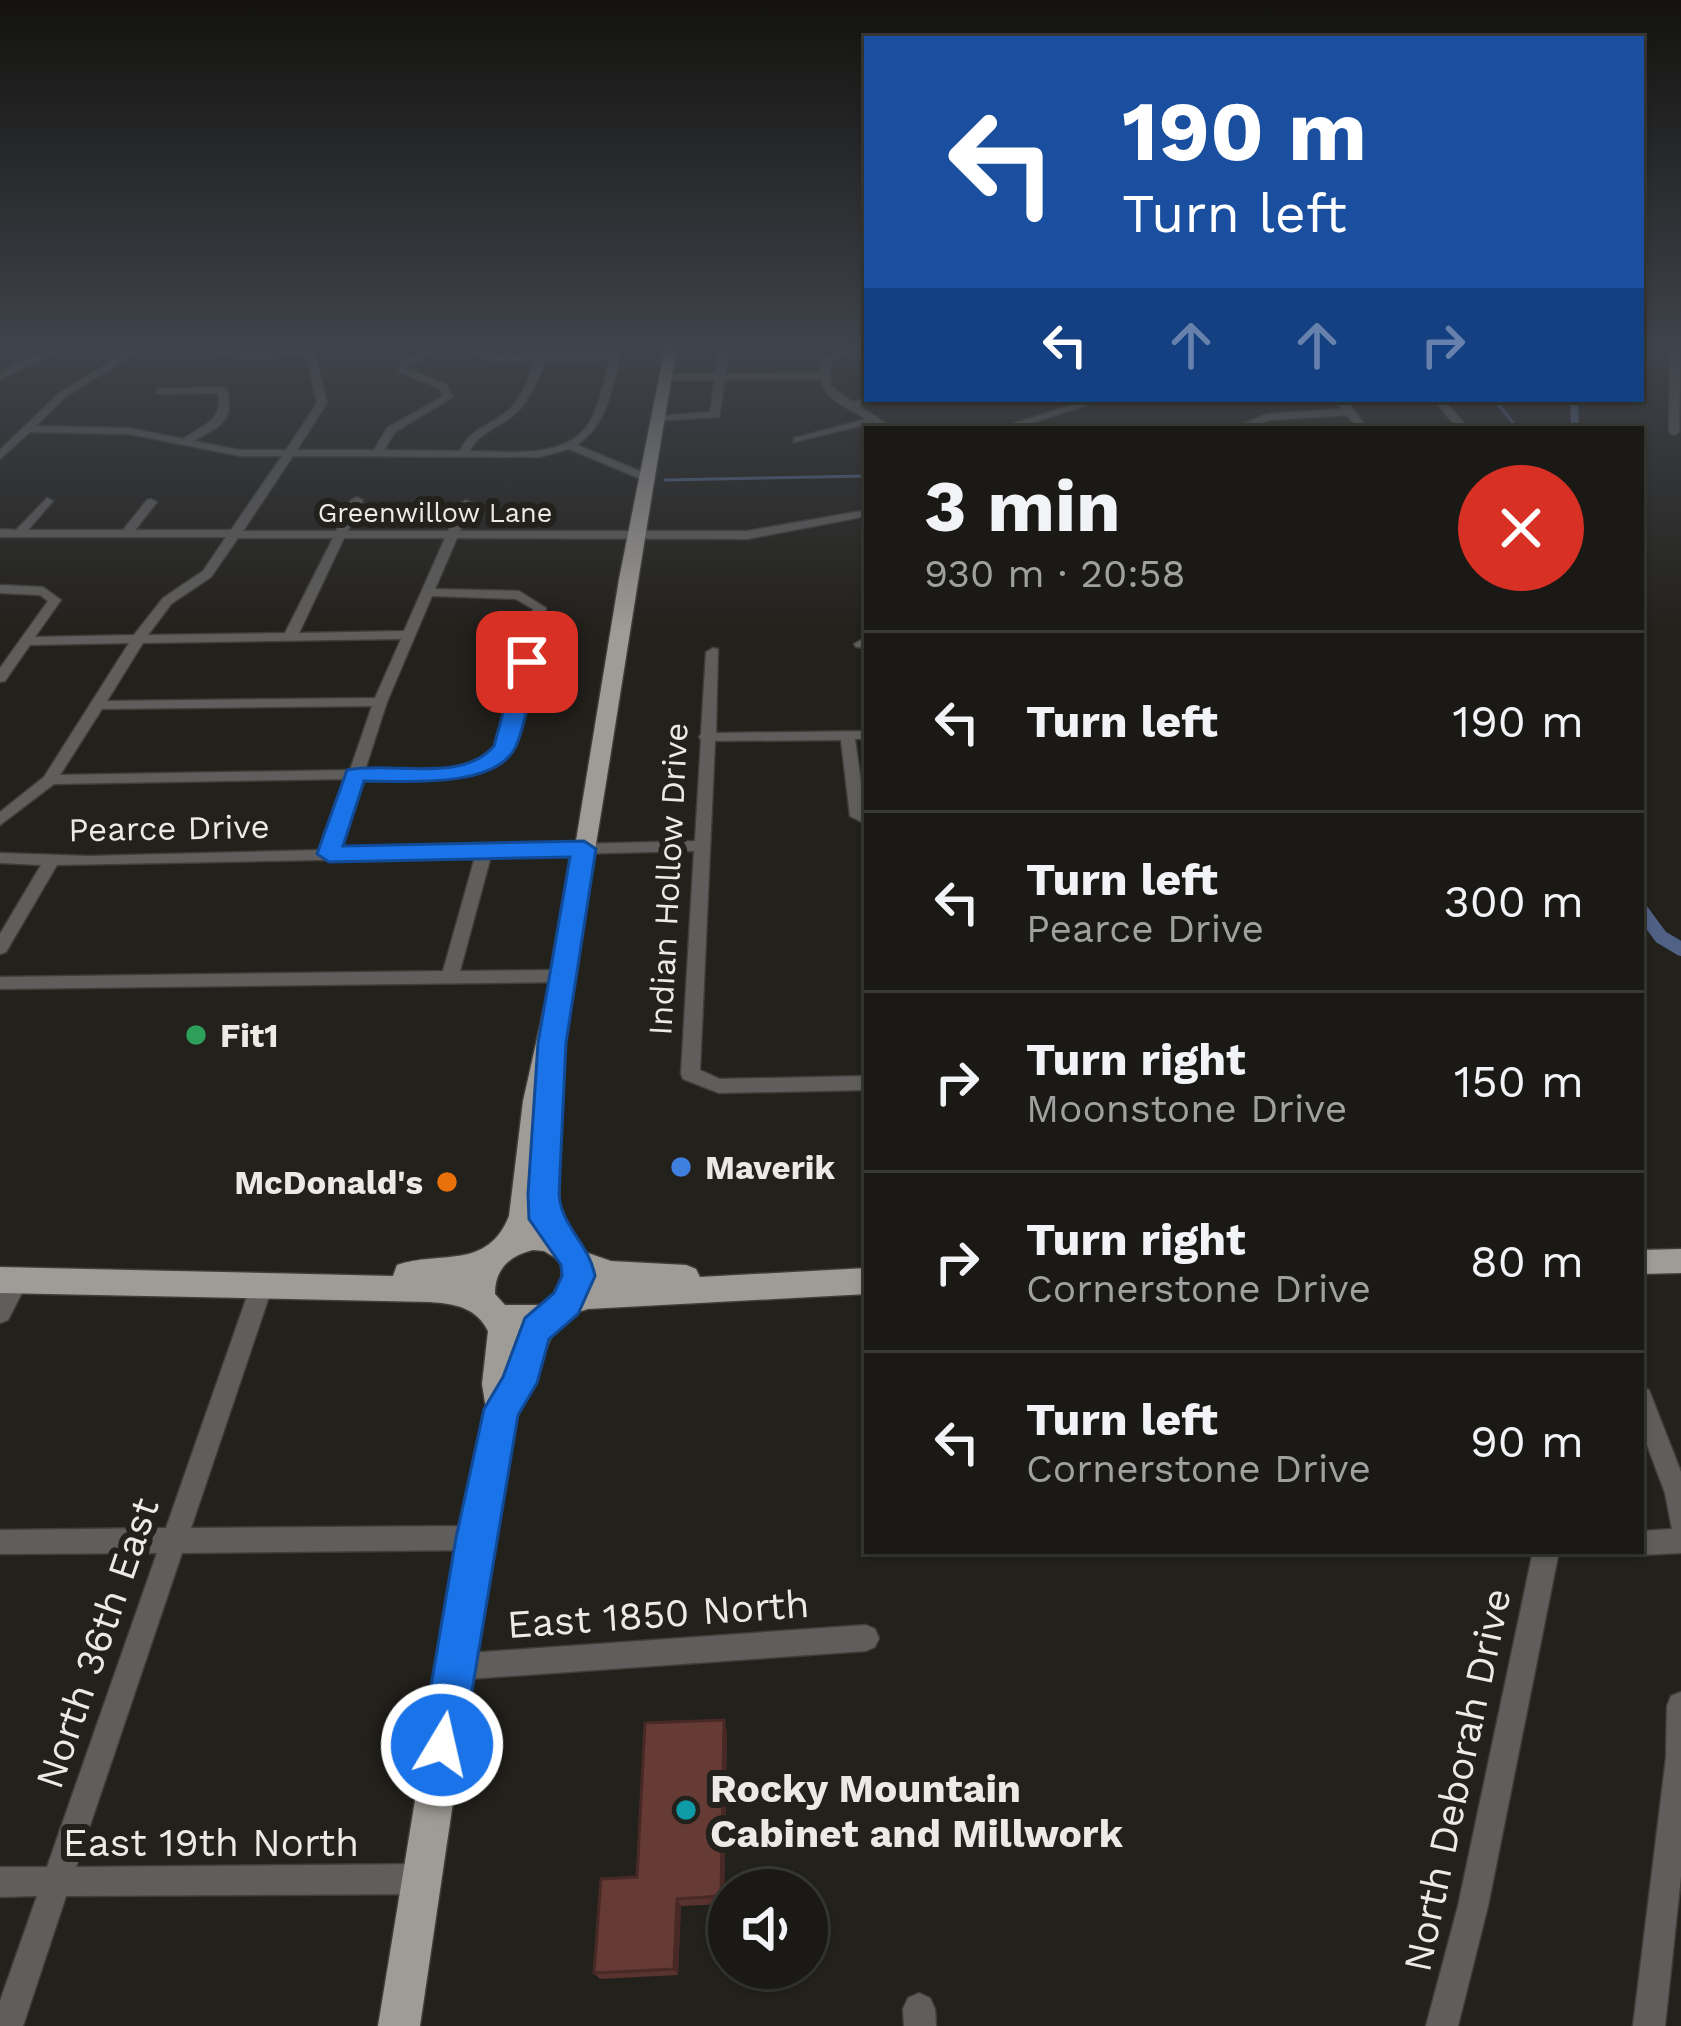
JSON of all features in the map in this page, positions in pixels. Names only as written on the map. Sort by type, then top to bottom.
[{"type":"main road","points":[[399,2026],[475,1538],[501,1409],[497,1384],[503,1341],[479,1284],[524,1216],[536,1101],[564,976],[652,443]]},
{"type":"main road","points":[[501,1409],[520,1383],[528,1345],[559,1309],[578,1276],[572,1255],[544,1219],[552,1043]]},
{"type":"main road","points":[[274,1285],[358,1275],[455,1272],[533,1238],[548,1239],[610,1273],[748,1284]]},
{"type":"main road","points":[[1644,1262],[1681,1261]]},
{"type":"main road","points":[[8,1281],[464,1292],[518,1323],[588,1296],[864,1281]]},
{"type":"street","points":[[116,450],[127,443]]},
{"type":"street","points":[[197,443],[240,453],[464,455],[539,454],[576,443]]},
{"type":"street","points":[[0,820],[50,780],[139,639],[167,601],[193,586],[218,559],[296,443]]},
{"type":"street","points":[[376,455],[383,443]]},
{"type":"street","points":[[464,455],[469,443]]},
{"type":"street","points":[[572,446],[645,477]]},
{"type":"street","points":[[290,637],[357,500]]},
{"type":"street","points":[[19,533],[47,501]]},
{"type":"street","points":[[126,534],[151,502]]},
{"type":"street","points":[[329,854],[380,702],[466,503]]},
{"type":"street","name":"Greenwillow Lane","points":[[0,533],[635,538],[746,535],[864,514]]},
{"type":"street","points":[[0,589],[52,594],[50,611],[0,678]]},
{"type":"street","points":[[50,780],[355,775],[474,768],[495,758],[504,747],[540,608],[519,595],[426,592]]},
{"type":"street","points":[[29,641],[409,635]]},
{"type":"street","name":"Indian Hollow Drive","points":[[713,652],[699,846],[691,1074],[718,1086],[864,1083]]},
{"type":"street","points":[[97,705],[380,702]]},
{"type":"street","points":[[706,737],[864,735]]},
{"type":"street","points":[[848,738],[854,804],[864,819]]},
{"type":"street","name":"Pearce Drive","points":[[0,858],[51,861],[699,846]]},
{"type":"street","points":[[450,977],[484,852]]},
{"type":"street","points":[[0,949],[51,861]]},
{"type":"street","points":[[0,983],[564,976]]},
{"type":"street","points":[[0,1313],[8,1281]]},
{"type":"street","name":"North 36th East","points":[[7,2026],[173,1540],[274,1285]]},
{"type":"street","points":[[1644,1406],[1677,1493],[1681,1522]]},
{"type":"street","points":[[0,1542],[475,1538]]},
{"type":"street","points":[[1644,1543],[1681,1541]]},
{"type":"street","name":"North Deborah Drive","points":[[1442,2026],[1473,1906],[1545,1554]]},
{"type":"street","name":"East 1850 North","points":[[454,1667],[866,1638]]},
{"type":"street","points":[[1649,2026],[1680,1758],[1681,1706]]},
{"type":"street","name":"East 19th North","points":[[0,1882],[422,1879]]},
{"type":"building","name":"Rocky Mountain Cabinet and Millwork","points":[[724,1720],[721,1869],[708,1869],[708,1897],[677,1899],[674,1969],[594,1973],[601,1879],[637,1877],[645,1723]]},
{"type":"waterway","points":[[665,480],[864,476]]},
{"type":"waterway","points":[[1644,914],[1661,937],[1681,949]]},
{"type":"place","name":"Fit1","points":[[196,1035]]},
{"type":"place","name":"Maverik","points":[[681,1167]]},
{"type":"place","name":"McDonald's","points":[[447,1182]]},
{"type":"place","name":"Rocky Mountain Cabinet and Millwork","points":[[686,1810]]},
{"type":"route","points":[[442,1745],[501,1409],[520,1383],[523,1360],[537,1329],[566,1303],[578,1276],[571,1252],[544,1219],[543,1194],[552,1043],[584,849],[329,854],[355,775],[443,773],[474,768],[495,758],[504,747],[527,662]]}]
